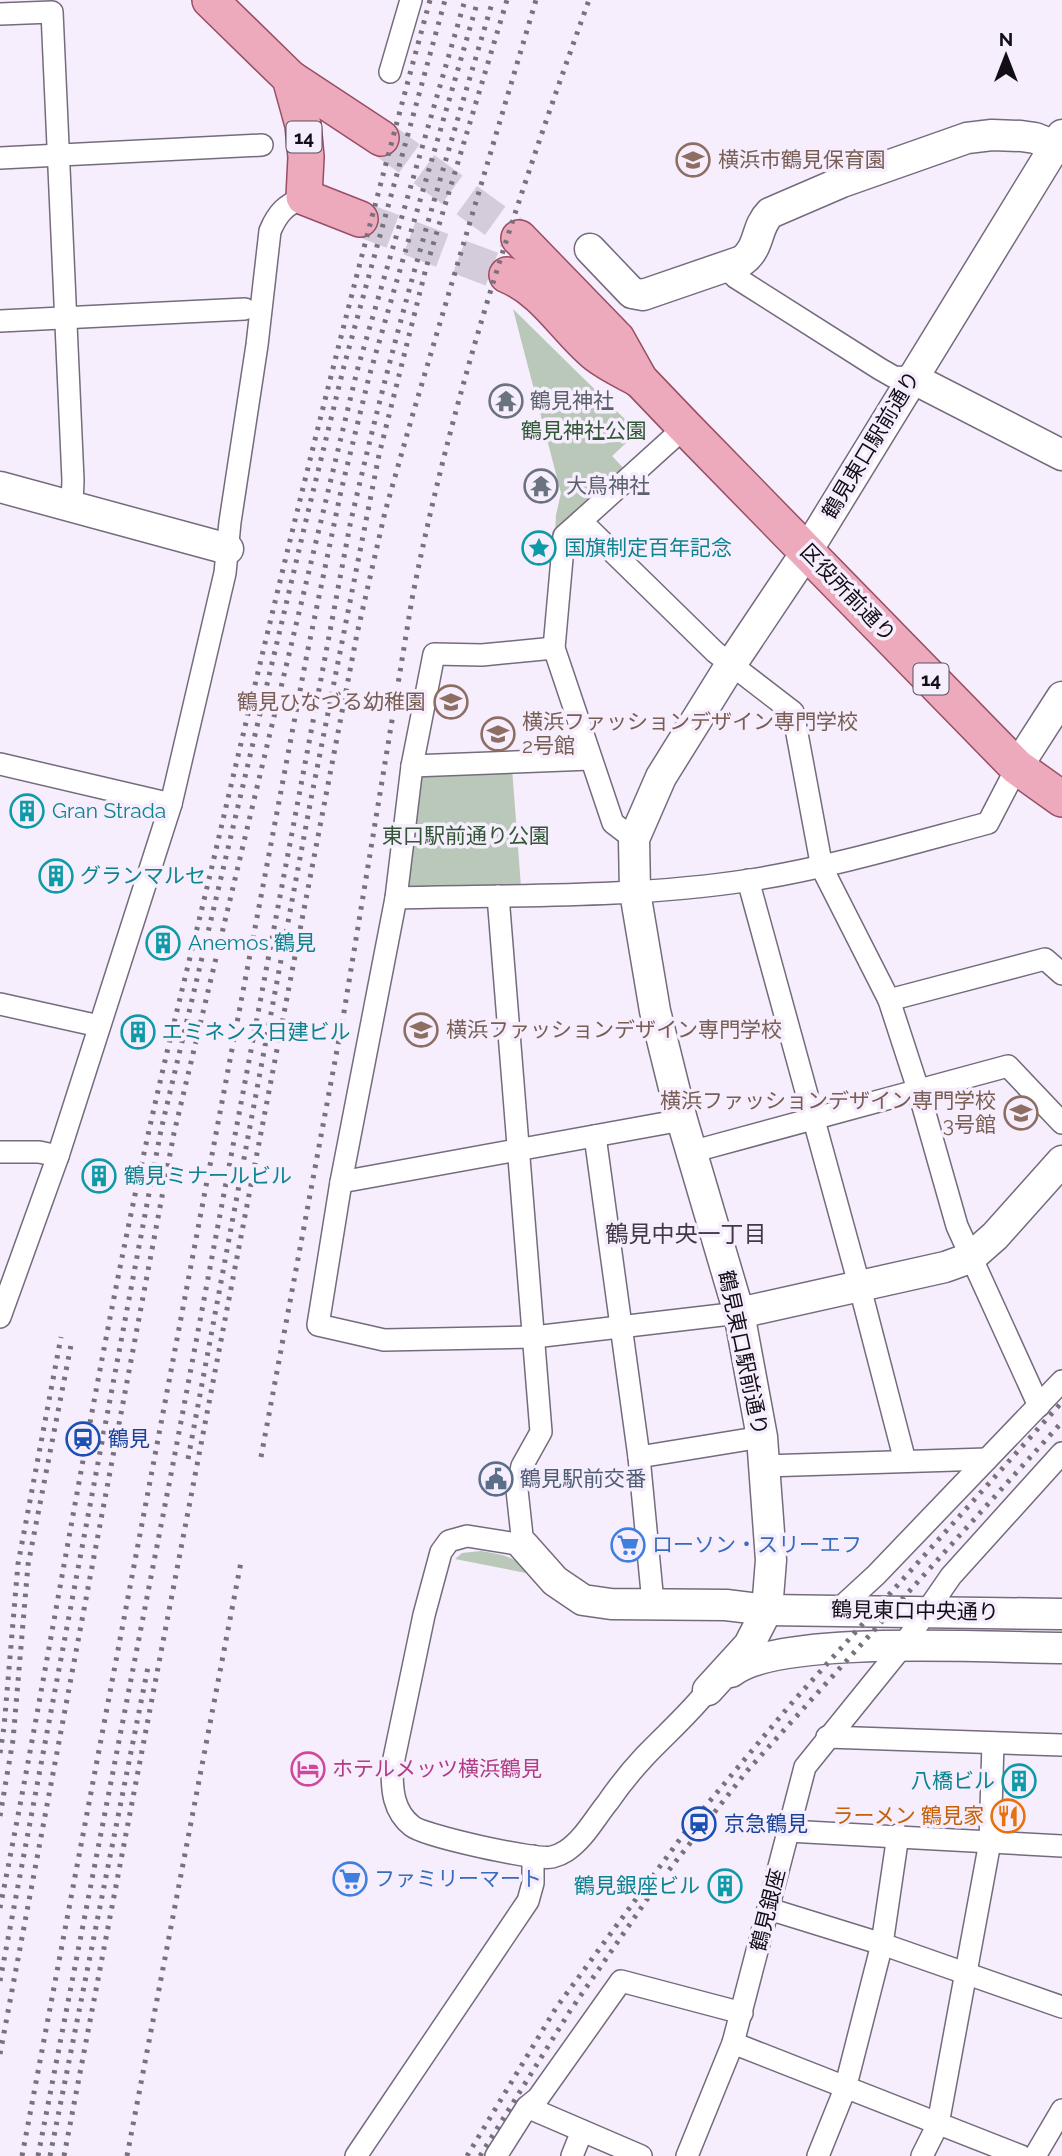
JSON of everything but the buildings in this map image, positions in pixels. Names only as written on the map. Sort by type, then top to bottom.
[{"type":"main road","name":"14","points":[[210,0],[290,78],[381,138]]},
{"type":"main road","name":"14","points":[[290,78],[303,125],[306,156],[304,197]]},
{"type":"main road","points":[[304,197],[360,219]]},
{"type":"main road","name":"区役所前通り","points":[[519,238],[617,339],[640,380],[685,428],[1017,767],[1062,799]]},
{"type":"main road","name":"区役所前通り","points":[[507,275],[517,279],[553,308],[597,355],[640,380]]},
{"type":"street","points":[[390,72],[411,0]]},
{"type":"street","points":[[0,14],[57,6],[58,156],[72,506]]},
{"type":"street","points":[[590,249],[628,290],[643,295],[748,257],[757,243],[761,224],[768,214],[855,177],[978,136],[1059,141]]},
{"type":"street","name":"鶴見東口駅前通り","points":[[767,1610],[771,1560],[763,1452],[739,1313],[682,1120],[655,1011],[635,892],[634,839],[661,777],[730,666],[807,551],[1059,141]]},
{"type":"street","points":[[0,158],[262,145]]},
{"type":"street","points":[[0,1317],[58,1156],[171,804],[225,573],[270,230],[278,214],[289,203],[304,197]]},
{"type":"street","points":[[731,265],[734,277],[880,369],[894,377],[912,378],[1062,455]]},
{"type":"street","points":[[0,321],[245,309]]},
{"type":"street","points":[[634,839],[613,823],[554,648],[564,536],[685,428]]},
{"type":"street","points":[[0,487],[228,549]]},
{"type":"street","points":[[581,521],[730,666],[793,712],[822,868],[889,1000],[918,1089],[957,1226],[1039,1406]]},
{"type":"street","points":[[554,648],[482,655],[435,654],[412,766],[396,898],[341,1182],[318,1325],[384,1340],[534,1337],[739,1313],[859,1284],[945,1267],[970,1258],[995,1236],[1062,1161]]},
{"type":"street","points":[[396,898],[635,892],[748,880],[822,868],[988,823],[1017,767],[1062,697]]},
{"type":"street","points":[[412,766],[590,759]]},
{"type":"street","points":[[0,764],[171,804]]},
{"type":"street","points":[[748,880],[905,1461]]},
{"type":"street","points":[[498,896],[541,1432],[522,1466],[517,1490],[523,1545],[467,1536],[449,1541],[441,1552],[424,1615],[392,1768],[392,1790],[398,1812],[413,1828],[431,1836],[551,1858],[579,1841],[646,1755],[688,1715],[749,1645],[767,1610],[790,1632],[813,1642],[849,1647]]},
{"type":"street","points":[[889,1000],[1045,959],[1062,974]]},
{"type":"street","points":[[0,1004],[99,1026]]},
{"type":"street","points":[[691,1152],[1008,1066],[1062,1123]]},
{"type":"street","points":[[341,1182],[682,1120]]},
{"type":"street","points":[[595,1136],[639,1457],[653,1603]]},
{"type":"street","points":[[0,1152],[39,1152],[58,1156]]},
{"type":"street","points":[[839,1609],[876,1575],[1062,1381]]},
{"type":"street","points":[[639,1457],[763,1452],[905,1461],[987,1458]]},
{"type":"street","name":"鶴見銀座","points":[[687,2156],[733,2043],[805,1767],[902,1647],[951,1576],[1062,1453]]},
{"type":"street","name":"鶴見東口中央通り","points":[[523,1545],[555,1581],[583,1600],[611,1604],[726,1605],[767,1610],[1062,1614]]},
{"type":"street","points":[[708,1690],[739,1666],[762,1657],[849,1647]]},
{"type":"street","name":"鶴見東口中央通り","points":[[849,1647],[1062,1648]]},
{"type":"street","points":[[827,1737],[1062,1745]]},
{"type":"street","points":[[922,2156],[938,2124],[990,1842],[993,1743]]},
{"type":"street","points":[[788,1831],[1062,1846]]},
{"type":"street","points":[[818,2156],[845,2089],[882,1944],[898,1835]]},
{"type":"street","points":[[356,2156],[528,1901],[533,1883],[533,1856]]},
{"type":"street","points":[[769,1909],[882,1944],[1062,2007]]},
{"type":"street","points":[[496,2156],[527,2107],[538,2098],[621,1981],[742,2013]]},
{"type":"street","points":[[733,2043],[1021,2156]]},
{"type":"street","points":[[527,2107],[641,2156]]},
{"type":"street","points":[[1035,2156],[1062,2110]]},
{"type":"street","points":[[572,2156],[582,2132]]},
{"type":"green space","name":"鶴見神社公園","points":[[513,309],[638,432],[612,456],[627,472],[555,534],[561,493]]},
{"type":"green space","name":"東口駅前通り公園","points":[[512,768],[521,887],[407,893],[422,772]]},
{"type":"green space","points":[[481,1551],[509,1557],[531,1574],[455,1559],[462,1553]]},
{"type":"tunnel","points":[[381,138],[519,238]]},
{"type":"tunnel","points":[[360,219],[507,275]]},
{"type":"railway","points":[[0,1908],[109,1321],[165,1059],[318,428],[430,0]]},
{"type":"railway","points":[[0,1981],[161,1130],[344,366],[445,0]]},
{"type":"railway","points":[[0,2054],[174,1133],[357,371],[465,0]]},
{"type":"railway","points":[[22,2156],[307,654],[341,491],[369,377],[478,0]]},
{"type":"railway","points":[[38,2156],[173,1464],[350,525],[399,327],[493,0]]},
{"type":"railway","points":[[188,1459],[311,799],[379,455],[426,268],[507,0]]},
{"type":"railway","points":[[64,2156],[357,634],[385,512],[536,0]]},
{"type":"railway","points":[[261,1457],[343,1018],[412,599],[428,523],[489,296],[589,0]]},
{"type":"railway","points":[[0,1753],[18,1564],[61,1337]]},
{"type":"railway","points":[[0,1816],[13,1740],[28,1565],[72,1340]]},
{"type":"railway","points":[[467,2156],[556,2008],[694,1820],[790,1705],[1062,1402]]},
{"type":"railway","points":[[669,1870],[747,1771],[1062,1422]]},
{"type":"railway","points":[[127,2156],[241,1562]]},
{"type":"railway","points":[[50,2156],[149,1662]]},
{"type":"railway","points":[[480,2156],[570,2011],[650,1895]]},
{"type":"place","name":"横浜市鶴見保育園","points":[[693,160]]},
{"type":"place","name":"鶴見神社","points":[[506,401]]},
{"type":"place","name":"大鳥神社","points":[[541,486]]},
{"type":"place","name":"国旗制定百年記念","points":[[539,548]]},
{"type":"place","name":"鶴見ひなづる幼稚園","points":[[451,702]]},
{"type":"place","name":"横浜ファッションデザイン専門学校 2号館","points":[[498,734]]},
{"type":"place","name":"Gran Strada","points":[[27,811]]},
{"type":"place","name":"グランマルセ","points":[[56,876]]},
{"type":"place","name":"Anemos 鶴見","points":[[163,943]]},
{"type":"place","name":"横浜ファッションデザイン専門学校","points":[[421,1030]]},
{"type":"place","name":"エミネンス日建ビル","points":[[138,1032]]},
{"type":"place","name":"横浜ファッションデザイン専門学校 3号館","points":[[1021,1113]]},
{"type":"place","name":"鶴見ミナールビル","points":[[99,1176]]},
{"type":"place","name":"鶴見","points":[[83,1439]]},
{"type":"place","name":"鶴見駅前交番","points":[[496,1479]]},
{"type":"place","name":"ローソン・スリーエフ","points":[[628,1545]]},
{"type":"place","name":"ホテルメッツ横浜鶴見","points":[[308,1769]]},
{"type":"place","name":"八橋ビル","points":[[1019,1781]]},
{"type":"place","name":"ラーメン 鶴見家","points":[[1008,1816]]},
{"type":"place","name":"京急鶴見","points":[[699,1824]]},
{"type":"place","name":"ファミリーマート","points":[[350,1879]]},
{"type":"place","name":"鶴見銀座ビル","points":[[725,1886]]},
{"type":"district","name":"鶴見中央一丁目","points":[[686,1234]]}]
